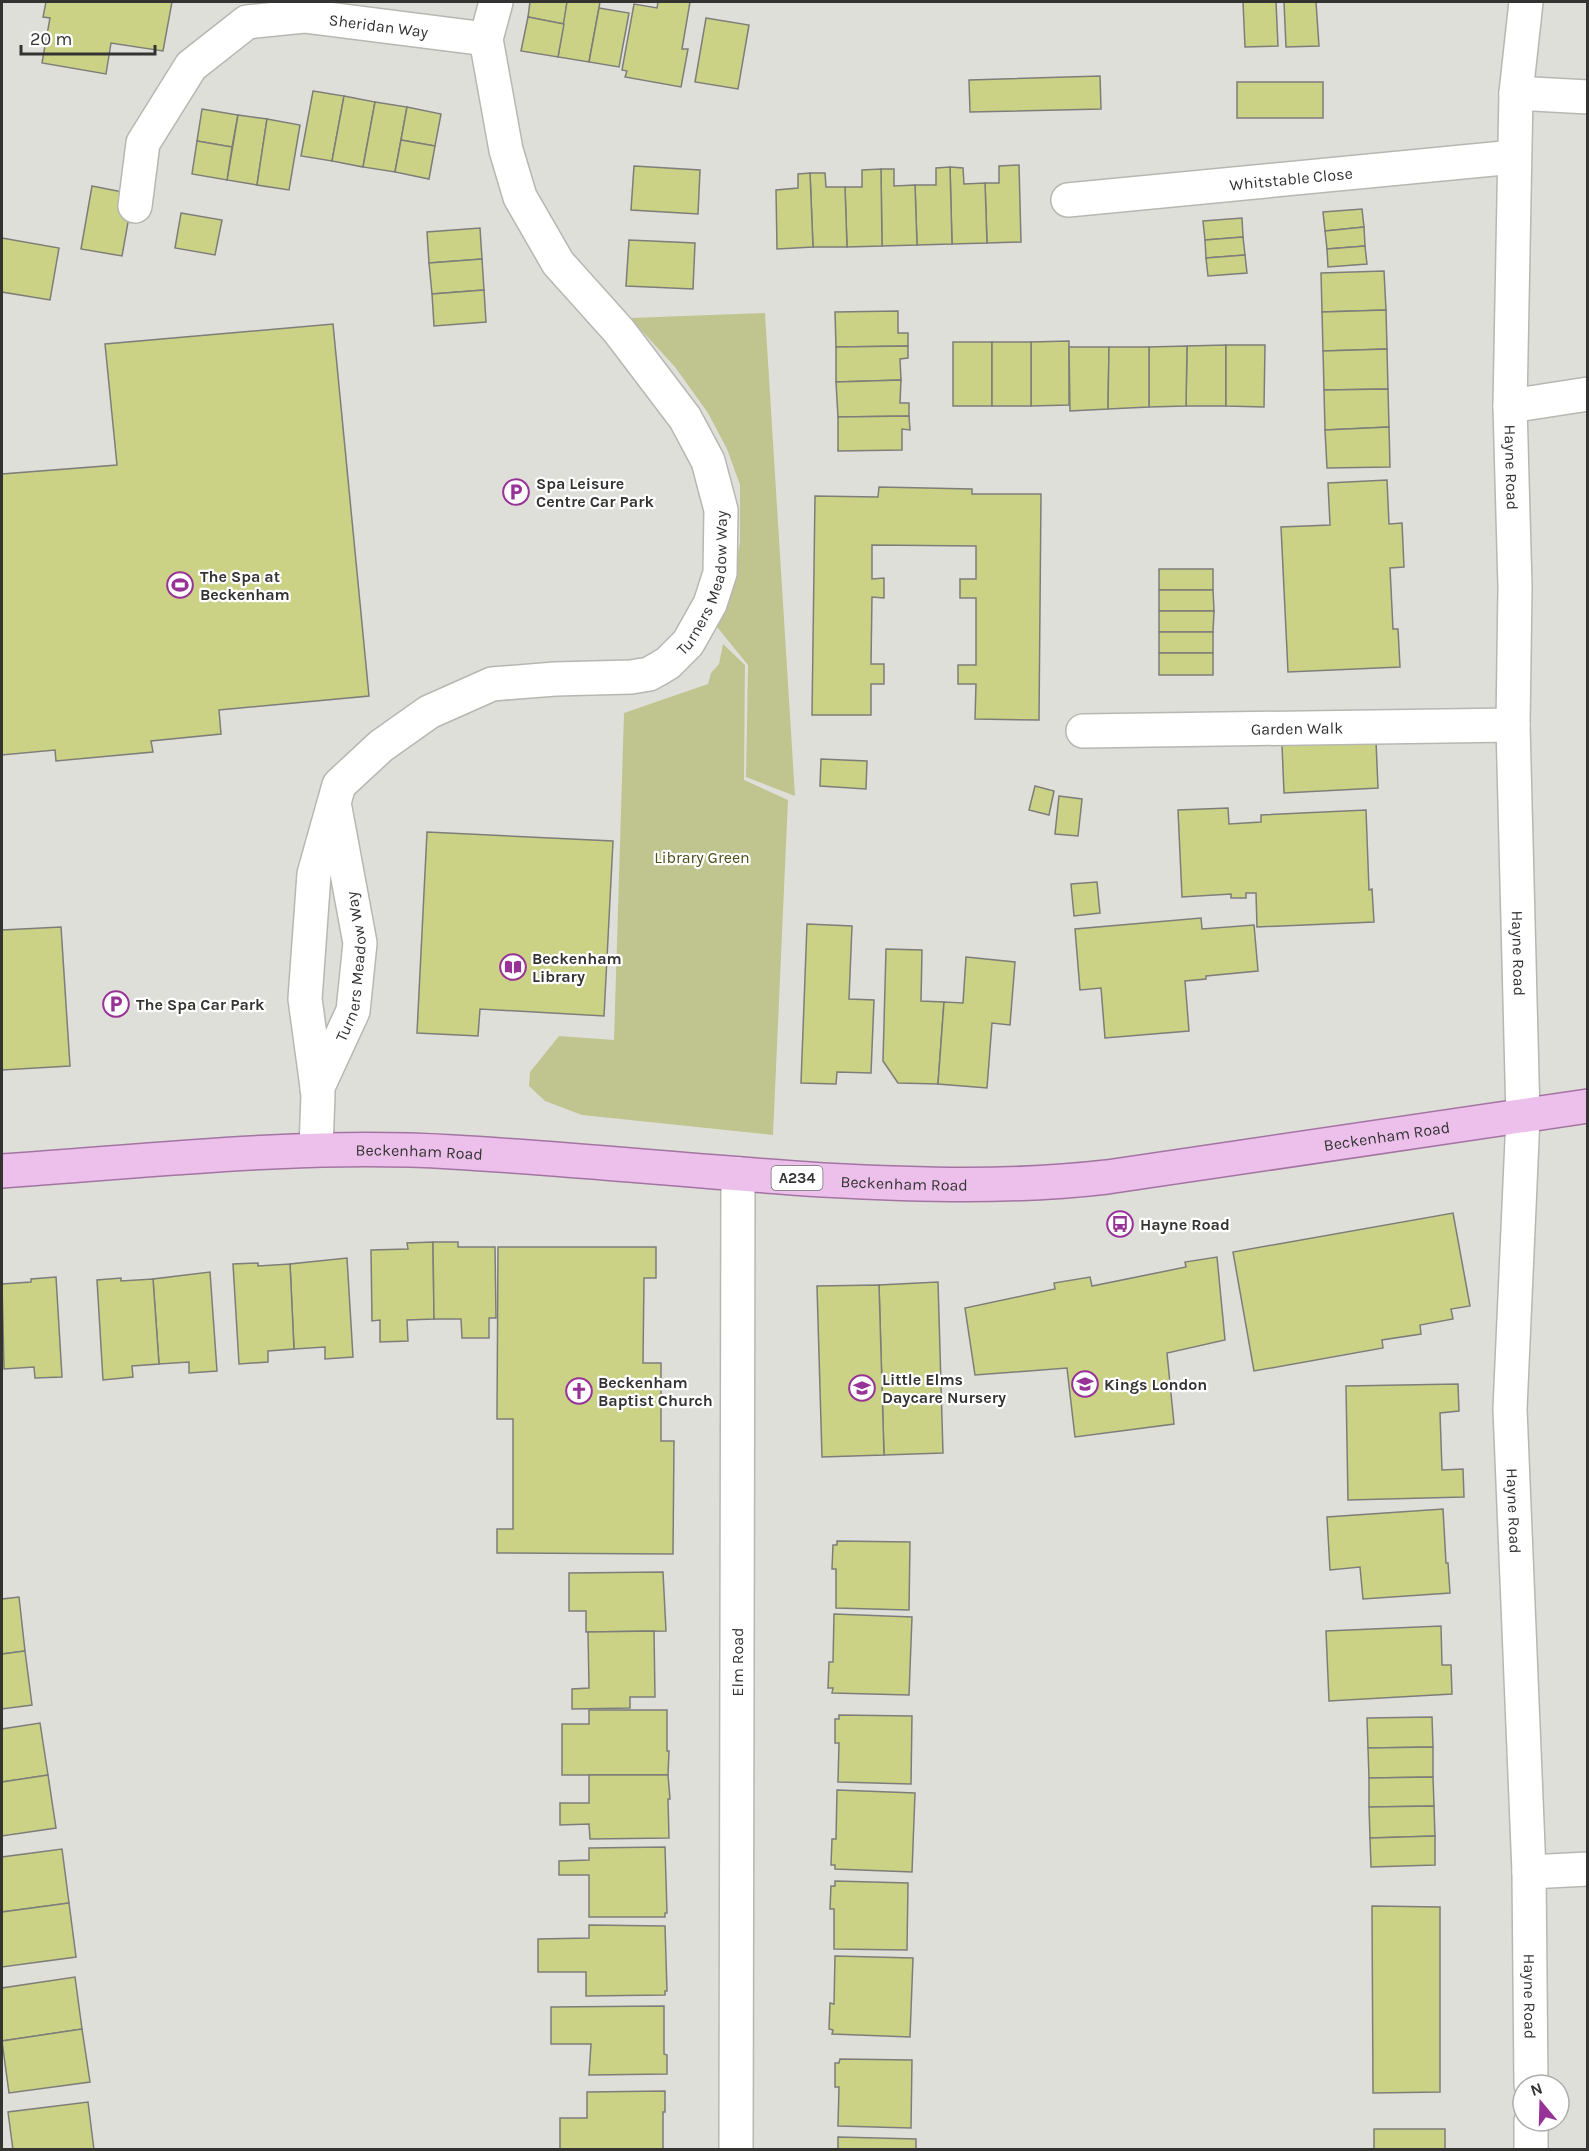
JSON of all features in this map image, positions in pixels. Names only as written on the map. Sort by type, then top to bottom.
[{"type":"main road","name":"Beckenham Road","points":[[2,1171],[316,1149],[450,1152],[738,1174],[923,1185],[1000,1186],[1055,1183],[1233,1160],[1381,1136],[1587,1107]]},
{"type":"street","name":"Turners Meadow Way","points":[[316,1149],[317,1089],[305,999],[314,874],[339,785],[381,746],[429,712],[492,684],[555,679],[631,677],[649,674],[668,663],[688,643],[710,604],[720,573],[721,510],[708,461],[685,418],[620,331],[558,263],[520,197],[506,150],[486,39],[496,2]]},
{"type":"street","name":"Hayne Road","points":[[1526,2],[1516,93],[1509,406],[1515,587],[1513,725],[1523,1117],[1510,1409],[1529,1872],[1531,2073]]},
{"type":"street","name":"Sheridan Way","points":[[135,206],[142,143],[191,66],[247,22],[303,15],[486,39]]},
{"type":"street","points":[[1516,93],[1587,97]]},
{"type":"street","name":"Whitstable Close","points":[[1068,200],[1514,158]]},
{"type":"street","points":[[1509,406],[1587,394]]},
{"type":"street","name":"Garden Walk","points":[[1083,731],[1513,725]]},
{"type":"street","name":"Turners Meadow Way","points":[[317,1089],[353,1011],[360,943],[334,802]]},
{"type":"street","name":"Elm Road","points":[[736,2150],[738,1174]]},
{"type":"street","points":[[1529,1872],[1587,1869]]},
{"type":"street","points":[[1531,2133],[1532,2150]]},
{"type":"green space","points":[[765,313],[795,796],[746,777],[748,665],[717,627],[731,593],[740,542],[740,485],[727,449],[708,413],[675,367],[630,318]]},
{"type":"green space","name":"Library Green","points":[[723,644],[745,665],[744,780],[788,800],[773,1135],[582,1115],[545,1101],[529,1086],[530,1072],[559,1036],[614,1040],[624,713],[708,684],[711,673],[719,664]]},
{"type":"building","points":[[46,2],[172,2],[163,51],[111,43],[106,74],[42,63],[50,18],[43,17]]},
{"type":"building","points":[[530,2],[567,2],[564,24],[528,17]]},
{"type":"building","points":[[567,2],[600,2],[589,62],[558,57]]},
{"type":"building","points":[[658,2],[690,2],[682,49],[688,49],[681,87],[625,77],[627,71],[622,70],[634,4],[657,8]]},
{"type":"building","points":[[1243,2],[1276,2],[1278,46],[1245,47]]},
{"type":"building","points":[[1284,2],[1316,2],[1319,46],[1286,47]]},
{"type":"building","points":[[599,8],[629,13],[619,67],[589,62]]},
{"type":"building","points":[[528,17],[564,24],[558,57],[521,51]]},
{"type":"building","points":[[706,18],[749,25],[738,89],[695,82]]},
{"type":"building","points":[[1100,76],[1101,109],[970,112],[969,80]]},
{"type":"building","points":[[1237,82],[1323,82],[1323,118],[1237,118]]},
{"type":"building","points":[[313,91],[344,96],[332,161],[301,156]]},
{"type":"building","points":[[344,96],[375,102],[363,167],[332,161]]},
{"type":"building","points":[[375,102],[407,107],[395,172],[363,167]]},
{"type":"building","points":[[407,107],[441,114],[435,146],[401,140]]},
{"type":"building","points":[[202,109],[238,115],[232,147],[197,141]]},
{"type":"building","points":[[238,115],[267,119],[257,185],[227,180]]},
{"type":"building","points":[[267,119],[300,125],[289,190],[257,185]]},
{"type":"building","points":[[401,140],[435,146],[429,179],[395,172]]},
{"type":"building","points":[[197,141],[232,147],[227,180],[192,174]]},
{"type":"building","points":[[1019,165],[1021,242],[987,243],[985,183],[999,183],[999,166]]},
{"type":"building","points":[[634,166],[700,170],[698,214],[631,210]]},
{"type":"building","points":[[950,167],[963,168],[964,184],[985,183],[987,243],[952,244]]},
{"type":"building","points":[[950,167],[952,244],[917,245],[915,185],[936,185],[936,168]]},
{"type":"building","points":[[881,169],[894,169],[894,186],[915,185],[917,245],[882,246]]},
{"type":"building","points":[[881,169],[882,246],[847,247],[845,187],[862,187],[862,170]]},
{"type":"building","points":[[810,173],[825,173],[826,187],[845,187],[847,247],[813,247]]},
{"type":"building","points":[[810,173],[813,247],[777,249],[776,190],[798,188],[798,174]]},
{"type":"building","points":[[92,186],[133,194],[122,256],[81,249]]},
{"type":"building","points":[[1362,209],[1364,227],[1325,231],[1323,212]]},
{"type":"building","points":[[181,213],[222,220],[215,255],[175,248]]},
{"type":"building","points":[[1242,218],[1243,237],[1205,240],[1203,221]]},
{"type":"building","points":[[1364,227],[1365,246],[1327,249],[1325,231]]},
{"type":"building","points":[[480,228],[482,259],[429,263],[427,232]]},
{"type":"building","points":[[1243,237],[1245,255],[1206,258],[1205,240]]},
{"type":"building","points":[[2,238],[59,248],[50,300],[2,292]]},
{"type":"building","points":[[629,240],[695,243],[693,289],[626,286]]},
{"type":"building","points":[[1365,246],[1367,264],[1328,267],[1327,249]]},
{"type":"building","points":[[1245,255],[1247,273],[1208,276],[1206,258]]},
{"type":"building","points":[[482,259],[484,290],[432,294],[429,263]]},
{"type":"building","points":[[1384,271],[1386,310],[1322,312],[1321,273]]},
{"type":"building","points":[[484,290],[486,322],[434,326],[432,294]]},
{"type":"building","points":[[1386,310],[1387,349],[1323,351],[1322,312]]},
{"type":"building","points":[[898,311],[898,333],[908,333],[908,346],[836,347],[835,312]]},
{"type":"building","name":"The Spa at Beckenham","points":[[333,324],[369,696],[219,710],[221,734],[151,741],[153,752],[56,761],[55,750],[2,755],[2,474],[117,465],[105,344]]},
{"type":"building","points":[[1069,341],[1069,405],[1031,406],[1031,342]]},
{"type":"building","points":[[953,342],[992,342],[992,406],[953,406]]},
{"type":"building","points":[[992,342],[1031,342],[1031,406],[992,406]]},
{"type":"building","points":[[1226,345],[1226,406],[1186,406],[1187,346]]},
{"type":"building","points":[[1226,345],[1265,345],[1264,407],[1226,406]]},
{"type":"building","points":[[908,346],[908,358],[900,359],[901,380],[836,382],[836,347]]},
{"type":"building","points":[[1187,346],[1186,406],[1149,407],[1149,347]]},
{"type":"building","points":[[1069,347],[1109,347],[1108,409],[1070,411]]},
{"type":"building","points":[[1109,347],[1149,347],[1149,407],[1108,409]]},
{"type":"building","points":[[1387,349],[1388,389],[1324,390],[1323,351]]},
{"type":"building","points":[[901,380],[900,403],[909,403],[909,416],[838,417],[836,382]]},
{"type":"building","points":[[1388,389],[1389,427],[1325,430],[1324,390]]},
{"type":"building","points":[[909,416],[910,430],[902,429],[902,450],[838,451],[838,417]]},
{"type":"building","points":[[1389,427],[1390,467],[1327,468],[1325,430]]},
{"type":"building","points":[[1387,480],[1389,524],[1402,523],[1404,567],[1390,568],[1393,629],[1398,629],[1400,667],[1288,672],[1281,527],[1330,525],[1328,483]]},
{"type":"building","points":[[879,487],[972,489],[972,494],[1041,494],[1039,720],[975,719],[976,684],[958,684],[958,665],[976,665],[976,598],[960,598],[960,579],[976,579],[976,546],[872,545],[872,579],[884,578],[884,598],[872,597],[871,664],[884,664],[884,684],[871,684],[871,715],[812,715],[815,496],[878,497]]},
{"type":"building","points":[[1159,569],[1213,569],[1213,590],[1159,590]]},
{"type":"building","points":[[1159,590],[1213,590],[1214,611],[1159,611]]},
{"type":"building","points":[[1159,611],[1214,611],[1213,632],[1159,632]]},
{"type":"building","points":[[1159,632],[1213,632],[1213,653],[1159,653]]},
{"type":"building","points":[[1159,653],[1213,653],[1213,675],[1159,675]]},
{"type":"building","points":[[1376,741],[1378,788],[1284,793],[1282,745]]},
{"type":"building","points":[[821,759],[867,761],[866,789],[820,786]]},
{"type":"building","points":[[1035,786],[1054,791],[1049,815],[1029,810]]},
{"type":"building","points":[[1059,796],[1082,799],[1078,836],[1055,834]]},
{"type":"building","points":[[1228,808],[1229,824],[1261,822],[1261,815],[1366,810],[1369,890],[1372,889],[1374,922],[1257,927],[1256,893],[1246,893],[1246,898],[1231,898],[1231,894],[1182,897],[1178,810]]},
{"type":"building","name":"Beckenham Library","points":[[427,832],[613,841],[604,1016],[480,1009],[478,1036],[417,1033]]},
{"type":"building","points":[[1097,882],[1100,913],[1074,916],[1071,884]]},
{"type":"building","points":[[1201,918],[1202,929],[1254,925],[1258,971],[1206,976],[1206,979],[1185,981],[1189,1031],[1105,1038],[1101,988],[1080,990],[1075,929]]},
{"type":"building","points":[[807,924],[852,926],[849,999],[874,1000],[871,1073],[837,1072],[836,1084],[801,1083]]},
{"type":"building","points":[[61,927],[70,1066],[2,1070],[2,930]]},
{"type":"building","points":[[886,949],[922,950],[921,1001],[944,1002],[938,1084],[898,1083],[883,1061]]},
{"type":"building","points":[[966,957],[1015,962],[1010,1025],[992,1023],[987,1088],[938,1084],[944,1002],[963,1003]]},
{"type":"building","points":[[1453,1213],[1470,1306],[1451,1309],[1453,1319],[1420,1325],[1421,1334],[1382,1340],[1383,1348],[1254,1371],[1233,1252]]},
{"type":"building","points":[[433,1242],[434,1319],[407,1320],[408,1341],[380,1342],[380,1320],[372,1321],[371,1250],[408,1249],[407,1243]]},
{"type":"building","points":[[433,1242],[458,1242],[458,1247],[495,1247],[496,1318],[489,1318],[489,1338],[462,1338],[461,1319],[434,1319]]},
{"type":"building","name":"Beckenham Baptist Church","points":[[498,1247],[656,1247],[656,1278],[644,1278],[643,1363],[661,1363],[661,1441],[674,1441],[673,1554],[497,1553],[497,1529],[513,1529],[513,1419],[497,1419]]},
{"type":"building","points":[[1217,1257],[1225,1340],[1167,1353],[1174,1424],[1075,1437],[1067,1368],[975,1375],[965,1308],[1055,1289],[1054,1283],[1090,1277],[1092,1286],[1186,1267],[1185,1262]]},
{"type":"building","points":[[347,1258],[353,1357],[325,1359],[325,1347],[294,1349],[290,1264]]},
{"type":"building","points":[[258,1263],[258,1266],[290,1264],[294,1349],[268,1351],[268,1362],[239,1364],[233,1264]]},
{"type":"building","points":[[210,1272],[217,1371],[189,1373],[189,1362],[159,1364],[153,1279]]},
{"type":"building","points":[[56,1277],[62,1377],[35,1378],[34,1367],[4,1369],[2,1284]]},
{"type":"building","points":[[121,1278],[121,1281],[153,1279],[159,1364],[132,1366],[133,1377],[103,1380],[97,1280]]},
{"type":"building","points":[[938,1282],[943,1453],[884,1455],[879,1285]]},
{"type":"building","points":[[879,1285],[884,1455],[822,1457],[817,1286]]},
{"type":"building","points":[[1458,1384],[1459,1411],[1440,1413],[1442,1470],[1463,1469],[1464,1497],[1348,1500],[1346,1386]]},
{"type":"building","points":[[1443,1509],[1450,1593],[1363,1599],[1360,1567],[1330,1570],[1327,1517]]},
{"type":"building","points":[[837,1541],[910,1542],[909,1610],[836,1608],[836,1569],[832,1569],[833,1545],[837,1545]]},
{"type":"building","points":[[663,1572],[666,1631],[586,1632],[586,1611],[569,1611],[569,1573]]},
{"type":"building","points":[[19,1597],[25,1651],[2,1654],[2,1599]]},
{"type":"building","points":[[834,1614],[912,1617],[909,1695],[832,1693],[833,1688],[828,1688],[829,1662],[833,1662]]},
{"type":"building","points":[[1441,1626],[1442,1665],[1451,1665],[1452,1694],[1329,1701],[1326,1631]]},
{"type":"building","points":[[654,1631],[655,1697],[630,1697],[630,1708],[572,1709],[572,1689],[589,1688],[588,1632]]},
{"type":"building","points":[[25,1651],[32,1705],[2,1709],[2,1654]]},
{"type":"building","points":[[589,1710],[667,1710],[668,1775],[562,1775],[562,1724],[589,1724]]},
{"type":"building","points":[[839,1715],[912,1716],[911,1784],[838,1782],[839,1743],[835,1743],[835,1719],[839,1719]]},
{"type":"building","points":[[1432,1717],[1433,1747],[1368,1748],[1367,1718]]},
{"type":"building","points":[[40,1723],[48,1775],[2,1782],[2,1729]]},
{"type":"building","points":[[1433,1747],[1433,1777],[1369,1778],[1368,1748]]},
{"type":"building","points":[[48,1775],[56,1828],[2,1836],[2,1782]]},
{"type":"building","points":[[589,1775],[668,1775],[669,1838],[590,1839],[589,1824],[560,1825],[560,1803],[589,1803]]},
{"type":"building","points":[[1433,1777],[1434,1806],[1369,1807],[1369,1778]]},
{"type":"building","points":[[837,1790],[915,1793],[912,1872],[835,1869],[835,1865],[831,1865],[832,1839],[836,1839]]},
{"type":"building","points":[[1434,1806],[1435,1836],[1370,1838],[1369,1807]]},
{"type":"building","points":[[1435,1836],[1435,1865],[1371,1867],[1370,1838]]},
{"type":"building","points":[[665,1847],[667,1913],[665,1917],[589,1917],[589,1875],[559,1875],[559,1861],[589,1860],[589,1848]]},
{"type":"building","points":[[62,1849],[69,1903],[2,1912],[2,1857]]},
{"type":"building","points":[[835,1881],[908,1883],[907,1950],[834,1949],[834,1909],[830,1909],[831,1886],[835,1886]]},
{"type":"building","points":[[69,1903],[76,1957],[2,1967],[2,1912]]},
{"type":"building","points":[[1372,1906],[1440,1907],[1440,2092],[1373,2093]]},
{"type":"building","points":[[589,1925],[665,1926],[667,1991],[665,1995],[586,1996],[586,1972],[538,1972],[538,1939],[589,1938]]},
{"type":"building","points":[[835,1956],[913,1958],[910,2037],[832,2034],[833,2030],[829,2029],[830,2003],[834,2004]]},
{"type":"building","points":[[75,1977],[82,2029],[2,2041],[2,1988]]},
{"type":"building","points":[[664,2006],[664,2054],[667,2055],[667,2074],[589,2075],[591,2044],[551,2044],[551,2007]]},
{"type":"building","points":[[82,2029],[90,2082],[9,2093],[2,2041]]},
{"type":"building","points":[[840,2059],[912,2060],[911,2128],[838,2126],[839,2087],[835,2087],[835,2063],[839,2063]]},
{"type":"building","points":[[665,2091],[663,2150],[560,2150],[560,2118],[587,2118],[587,2092]]},
{"type":"building","points":[[88,2102],[94,2150],[13,2150],[8,2112]]},
{"type":"building","points":[[1374,2129],[1445,2129],[1445,2150],[1374,2150]]},
{"type":"building","points":[[838,2137],[916,2139],[916,2150],[838,2150]]},
{"type":"place","name":"Spa Leisure Centre Car Park","points":[[516,492]]},
{"type":"place","name":"The Spa at Beckenham","points":[[180,585]]},
{"type":"place","name":"Beckenham Library","points":[[513,967]]},
{"type":"place","name":"The Spa Car Park","points":[[116,1004]]},
{"type":"place","name":"Hayne Road","points":[[1120,1224]]},
{"type":"place","name":"Kings London","points":[[1085,1384]]},
{"type":"place","name":"Little Elms Daycare Nursery","points":[[862,1388]]},
{"type":"place","name":"Beckenham Baptist Church","points":[[579,1391]]}]
